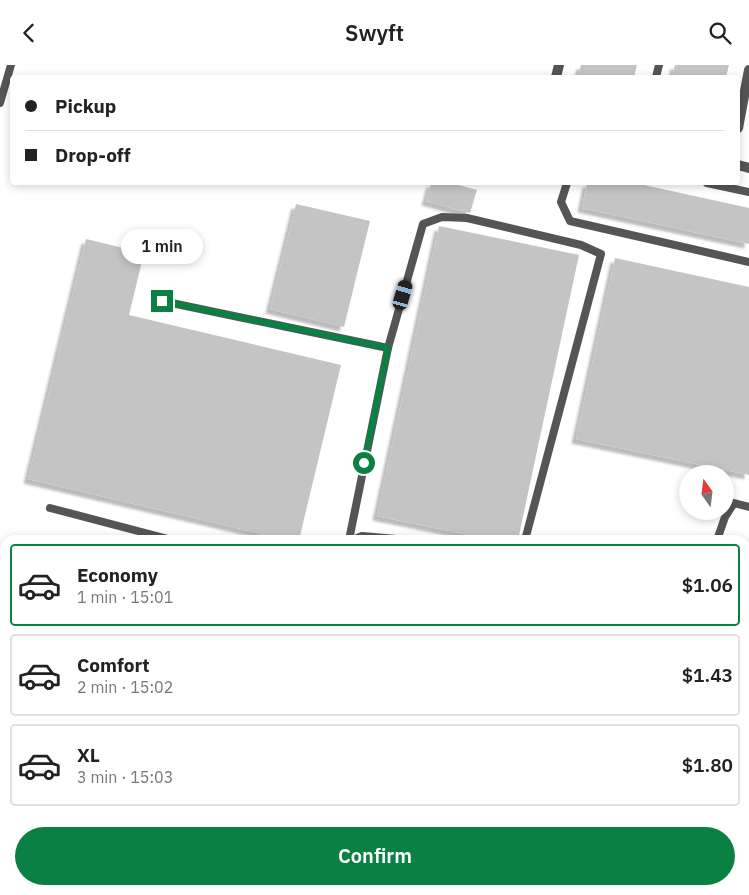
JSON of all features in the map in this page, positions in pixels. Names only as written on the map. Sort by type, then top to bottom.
[{"type":"street","points":[[740,117],[749,70]]},
{"type":"lane","points":[[0,103],[12,65]]},
{"type":"lane","points":[[566,185],[561,202],[570,221],[749,263]]},
{"type":"lane","points":[[716,185],[749,192]]},
{"type":"lane","points":[[350,535],[388,348],[423,224],[442,217],[468,219],[581,245],[601,255],[526,535]]},
{"type":"lane","points":[[162,301],[388,348]]},
{"type":"lane","points":[[719,535],[725,517],[734,503],[749,507]]},
{"type":"lane","points":[[50,508],[153,535]]},
{"type":"building","points":[[581,65],[637,65],[634,75],[578,75]]},
{"type":"building","points":[[675,65],[729,65],[726,75],[672,75]]},
{"type":"building","points":[[430,185],[458,185],[477,190],[470,213],[426,201]]},
{"type":"building","points":[[587,185],[644,185],[749,208],[749,244],[582,208]]},
{"type":"building","points":[[296,204],[370,221],[344,327],[270,309]]},
{"type":"building","points":[[439,226],[579,255],[519,535],[470,535],[377,516]]},
{"type":"building","points":[[86,239],[144,253],[129,315],[341,365],[300,535],[267,535],[28,479]]},
{"type":"building","points":[[615,258],[749,287],[749,475],[734,472],[734,465],[701,465],[576,439]]},
{"type":"route","points":[[162,301],[388,348],[364,463]]}]
